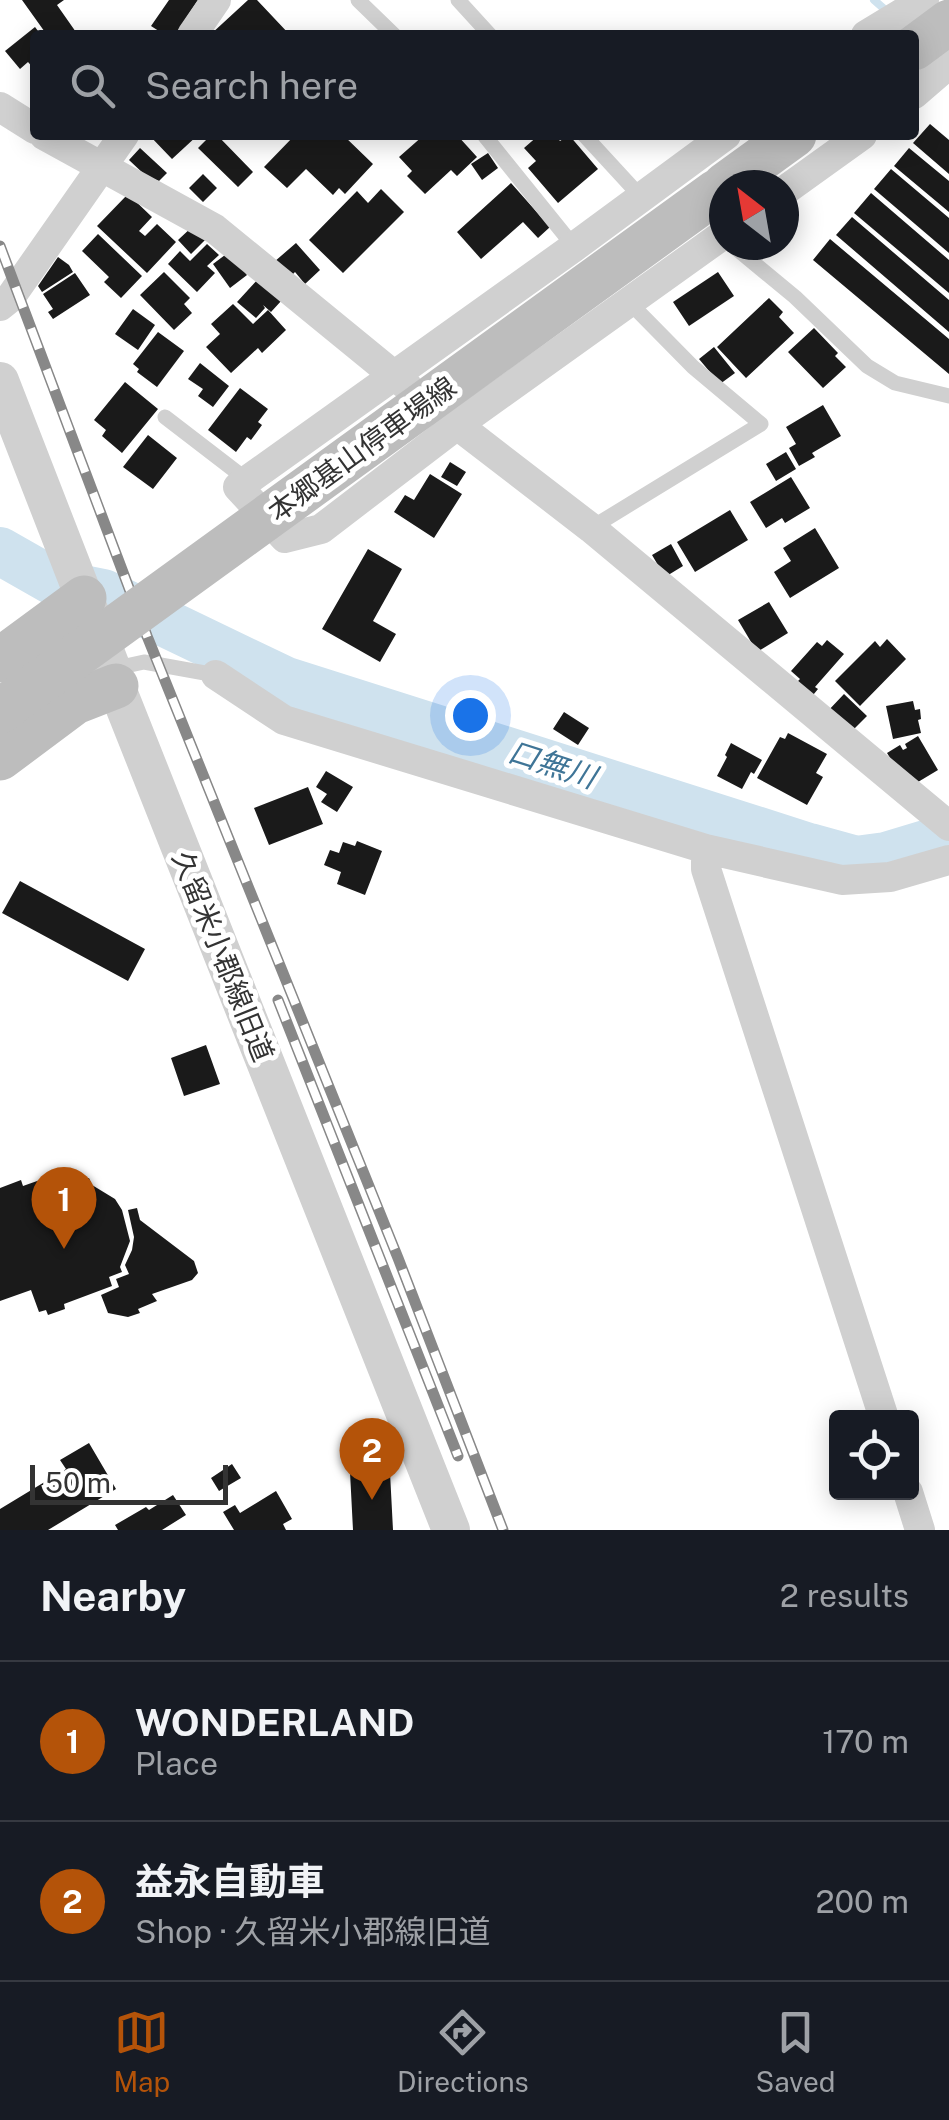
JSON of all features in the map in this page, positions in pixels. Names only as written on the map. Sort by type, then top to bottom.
[{"type":"main road","points":[[919,44],[949,22]]},
{"type":"main road","name":"本郷基山停車場線","points":[[764,170],[790,140]]},
{"type":"main road","name":"本郷基山停車場線","points":[[0,711],[709,227]]},
{"type":"main road","points":[[0,660],[77,578]]},
{"type":"main road","points":[[0,758],[114,678]]},
{"type":"street","points":[[195,30],[216,0]]},
{"type":"street","points":[[874,30],[924,0]]},
{"type":"street","points":[[919,90],[949,64]]},
{"type":"street","points":[[0,107],[30,127]]},
{"type":"street","points":[[53,140],[216,229],[392,375],[591,528],[949,826]]},
{"type":"street","points":[[0,306],[10,298],[121,140]]},
{"type":"street","points":[[709,230],[628,302],[321,529],[285,538],[238,487],[719,140]]},
{"type":"street","points":[[799,180],[855,140]]},
{"type":"street","points":[[641,197],[709,213]]},
{"type":"street","name":"久留米小郡線旧道","points":[[0,382],[450,1530]]},
{"type":"street","points":[[216,676],[284,720],[706,849],[842,880],[890,876],[949,860]]},
{"type":"street","points":[[706,849],[706,869],[881,1410]]},
{"type":"street","points":[[911,1500],[920,1530]]},
{"type":"lane","points":[[358,0],[389,30]]},
{"type":"lane","points":[[458,0],[485,30]]},
{"type":"lane","points":[[488,140],[574,248],[693,367],[761,424],[591,528]]},
{"type":"lane","points":[[589,140],[641,197]]},
{"type":"lane","points":[[762,260],[867,366],[896,383],[949,396]]},
{"type":"lane","points":[[165,417],[247,480]]},
{"type":"lane","points":[[114,678],[144,662],[216,676]]},
{"type":"building","points":[[22,0],[64,0],[57,5],[74,30],[43,30]]},
{"type":"building","points":[[169,0],[198,0],[178,30],[157,30],[151,26]]},
{"type":"building","points":[[248,0],[257,0],[285,30],[215,30]]},
{"type":"building","points":[[30,31],[30,64],[20,69],[5,51]]},
{"type":"building","points":[[930,124],[949,140],[949,174],[913,143]]},
{"type":"building","points":[[154,140],[193,140],[172,159]]},
{"type":"building","points":[[206,140],[222,140],[253,172],[238,187],[198,148]]},
{"type":"building","points":[[290,140],[348,140],[373,164],[345,194],[339,188],[333,195],[306,169],[287,188],[264,167]]},
{"type":"building","points":[[418,140],[462,140],[477,157],[457,176],[451,170],[425,194],[407,176],[412,171],[399,157]]},
{"type":"building","points":[[533,140],[573,140],[598,169],[558,203],[528,168],[536,161],[524,148]]},
{"type":"building","points":[[140,148],[167,173],[159,181],[146,176],[129,160]]},
{"type":"building","points":[[909,148],[949,181],[949,212],[894,166]]},
{"type":"building","points":[[488,153],[498,168],[482,180],[471,164]]},
{"type":"building","points":[[891,169],[949,218],[949,253],[874,189]]},
{"type":"building","points":[[203,174],[217,188],[203,202],[189,188]]},
{"type":"building","points":[[511,183],[550,227],[538,238],[523,222],[481,259],[457,232]]},
{"type":"building","points":[[381,189],[404,212],[343,273],[309,240],[357,191],[368,203]]},
{"type":"building","points":[[871,193],[949,260],[949,293],[854,213]]},
{"type":"building","points":[[128,194],[152,217],[139,231],[145,236],[157,224],[176,242],[147,273],[97,226]]},
{"type":"building","points":[[852,217],[949,300],[949,332],[836,235]]},
{"type":"building","points":[[193,226],[206,239],[191,254],[178,240]]},
{"type":"building","points":[[98,234],[142,276],[121,298],[104,282],[109,277],[82,251]]},
{"type":"building","points":[[830,239],[949,339],[949,374],[813,260]]},
{"type":"building","points":[[296,243],[320,270],[305,284],[295,272],[289,278],[274,262]]},
{"type":"building","points":[[207,244],[219,255],[207,266],[215,273],[197,292],[168,264],[180,251],[190,261]]},
{"type":"building","points":[[229,252],[247,275],[230,288],[213,264]]},
{"type":"building","points":[[58,257],[73,272],[42,292],[38,286]]},
{"type":"building","points":[[164,272],[190,298],[184,304],[192,313],[174,330],[140,295]]},
{"type":"building","points":[[718,272],[734,296],[689,326],[673,302]]},
{"type":"building","points":[[75,273],[90,295],[53,319],[48,312],[53,309],[43,294]]},
{"type":"building","points":[[258,279],[282,300],[271,312],[263,305],[265,308],[256,318],[237,302]]},
{"type":"building","points":[[769,298],[783,312],[779,317],[794,333],[746,378],[717,347]]},
{"type":"building","points":[[233,304],[253,324],[268,310],[286,330],[262,353],[258,348],[231,373],[206,347],[220,334],[211,324]]},
{"type":"building","points":[[133,309],[155,325],[138,350],[115,334]]},
{"type":"building","points":[[814,328],[846,367],[823,388],[788,352]]},
{"type":"building","points":[[158,332],[184,351],[157,387],[137,372],[139,369],[133,364]]},
{"type":"building","points":[[714,347],[735,373],[720,384],[699,359]]},
{"type":"building","points":[[200,363],[229,386],[213,407],[198,396],[203,389],[188,379]]},
{"type":"building","points":[[125,382],[158,409],[122,453],[102,436],[106,430],[94,420]]},
{"type":"building","points":[[240,388],[268,409],[251,440],[247,437],[236,452],[208,430]]},
{"type":"building","points":[[823,405],[841,436],[812,453],[815,457],[799,466],[789,448],[796,444],[786,427]]},
{"type":"building","points":[[148,435],[177,458],[153,489],[123,467]]},
{"type":"building","points":[[786,452],[796,469],[776,481],[766,464]]},
{"type":"building","points":[[450,462],[466,472],[457,486],[441,477]]},
{"type":"building","points":[[430,474],[462,494],[434,538],[394,512],[405,495],[414,500]]},
{"type":"building","points":[[791,477],[810,508],[785,523],[782,518],[766,528],[750,502]]},
{"type":"building","points":[[730,510],[748,540],[695,572],[677,542]]},
{"type":"building","points":[[815,528],[839,568],[790,598],[774,572],[791,561],[783,548]]},
{"type":"building","points":[[671,544],[683,566],[665,577],[652,555]]},
{"type":"building","points":[[368,549],[402,569],[373,621],[396,634],[380,662],[322,629]]},
{"type":"building","points":[[769,602],[788,633],[757,652],[738,620]]},
{"type":"building","points":[[887,639],[906,659],[860,706],[835,681],[875,641],[880,647]]},
{"type":"building","points":[[827,640],[844,654],[815,687],[818,689],[809,700],[793,686],[800,679],[791,671],[817,642],[822,646]]},
{"type":"building","points":[[844,694],[867,716],[849,734],[826,713]]},
{"type":"building","points":[[913,701],[915,710],[920,709],[921,733],[893,739],[886,706]]},
{"type":"building","points":[[564,712],[589,728],[578,745],[553,729]]},
{"type":"building","points":[[788,733],[827,754],[816,773],[823,777],[807,805],[757,778],[780,737],[785,739]]},
{"type":"building","points":[[918,736],[938,770],[913,785],[887,753],[900,745],[903,750],[907,748],[905,744]]},
{"type":"building","points":[[731,743],[762,760],[742,789],[717,776]]},
{"type":"building","points":[[326,771],[353,787],[337,812],[321,802],[327,794],[316,787]]},
{"type":"building","points":[[308,787],[323,824],[269,845],[254,808]]},
{"type":"building","points":[[357,841],[382,851],[365,895],[337,884],[341,872],[324,865],[330,850],[339,853],[343,842],[355,846]]},
{"type":"building","points":[[20,881],[145,949],[128,981],[2,913]]},
{"type":"building","points":[[206,1045],[220,1084],[184,1096],[171,1058]]},
{"type":"building","points":[[71,1169],[75,1182],[89,1178],[92,1185],[115,1199],[122,1210],[130,1241],[120,1267],[122,1272],[109,1277],[112,1286],[64,1304],[65,1309],[48,1315],[46,1310],[39,1312],[31,1290],[0,1301],[0,1188],[21,1180],[23,1186]]},
{"type":"building","points":[[137,1208],[140,1220],[194,1261],[198,1273],[192,1280],[152,1294],[157,1301],[128,1317],[108,1313],[101,1295],[119,1287],[116,1279],[129,1274],[125,1265],[134,1237],[128,1210]]},
{"type":"building","points":[[89,1443],[116,1489],[48,1530],[0,1530],[0,1509],[66,1469],[60,1460]]},
{"type":"building","points":[[372,1449],[389,1453],[393,1530],[353,1530],[350,1472],[362,1469]]},
{"type":"building","points":[[232,1464],[241,1478],[219,1491],[211,1478]]},
{"type":"building","points":[[276,1491],[292,1519],[283,1524],[286,1530],[234,1530],[223,1512],[235,1505],[240,1513]]},
{"type":"building","points":[[173,1495],[186,1515],[162,1530],[118,1530],[115,1525],[146,1507],[149,1510]]},
{"type":"waterway","points":[[874,0],[890,14]]},
{"type":"waterway","name":"口無川","points":[[0,551],[58,584],[103,593],[284,680],[809,847],[856,860],[886,856],[949,837]]},
{"type":"railway","points":[[0,246],[147,636],[398,1258],[503,1530]]},
{"type":"railway","points":[[278,1000],[458,1456]]},
{"type":"place","name":"WONDERLAND","points":[[64,1249]]},
{"type":"place","name":"益永自動車","points":[[372,1500]]}]
